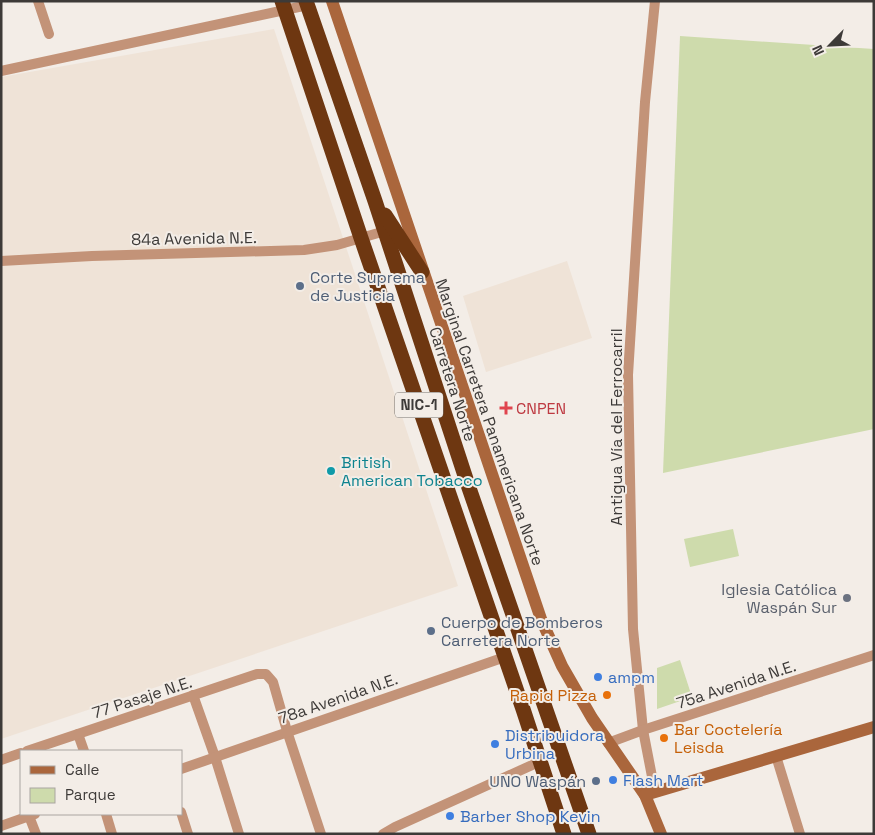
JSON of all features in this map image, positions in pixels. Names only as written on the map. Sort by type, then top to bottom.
[{"type":"highway","name":"Carretera Norte","points":[[307,3],[375,201],[468,485],[589,834]]},
{"type":"highway","name":"NIC-1","points":[[283,6],[541,761],[564,834]]},
{"type":"highway","points":[[375,201],[422,272]]},
{"type":"street","points":[[38,1],[49,34]]},
{"type":"street","name":"Marginal Carretera Panamericana Norte","points":[[332,1],[541,620],[562,666],[608,743],[650,794],[662,834]]},
{"type":"street","name":"Antigua Vía del Ferrocarril","points":[[650,794],[633,629],[628,375],[645,102],[655,1]]},
{"type":"street","points":[[1,70],[283,6],[307,3]]},
{"type":"street","name":"84a Avenida N.E.","points":[[1,261],[92,256],[304,250],[337,245],[385,231]]},
{"type":"street","name":"75a Avenida N.E.","points":[[608,743],[874,655]]},
{"type":"street","name":"78a Avenida N.E.","points":[[182,768],[505,657]]},
{"type":"street","name":"77 Pasaje N.E.","points":[[30,750],[256,674],[266,674],[273,682],[287,731]]},
{"type":"street","points":[[193,695],[239,834]]},
{"type":"street","points":[[650,794],[874,727]]},
{"type":"street","points":[[287,731],[321,834]]},
{"type":"street","points":[[78,734],[84,750]]},
{"type":"street","points":[[1,760],[20,753]]},
{"type":"street","points":[[776,756],[800,834]]},
{"type":"street","points":[[383,834],[541,761]]},
{"type":"street","points":[[1,826],[32,815],[36,834]]},
{"type":"street","points":[[106,815],[112,834]]},
{"type":"street","points":[[182,815],[188,834]]},
{"type":"shaded area","points":[[274,29],[458,586],[1,739],[1,77]]},
{"type":"shaded area","points":[[567,261],[592,338],[486,372],[463,296]]},
{"type":"green space","points":[[680,36],[874,49],[874,429],[663,473]]},
{"type":"green space","points":[[733,529],[739,556],[690,567],[684,539]]},
{"type":"green space","points":[[680,660],[692,697],[657,709],[657,668]]},
{"type":"place","name":"Corte Suprema de Justicia","points":[[300,286]]},
{"type":"place","name":"CNPEN","points":[[506,408]]},
{"type":"place","name":"British American Tobacco","points":[[331,471]]},
{"type":"place","name":"Iglesia Católica Waspán Sur","points":[[847,598]]},
{"type":"place","name":"Cuerpo de Bomberos Carretera Norte","points":[[431,631]]},
{"type":"place","name":"ampm","points":[[598,677]]},
{"type":"place","name":"Rapid Pizza","points":[[607,695]]},
{"type":"place","name":"Bar Coctelería Leisda","points":[[664,738]]},
{"type":"place","name":"Distribuidora Urbina","points":[[495,744]]},
{"type":"place","name":"Flash Mart","points":[[613,780]]},
{"type":"place","name":"UNO Waspán","points":[[596,781]]},
{"type":"place","name":"Barber Shop Kevin","points":[[450,816]]}]
